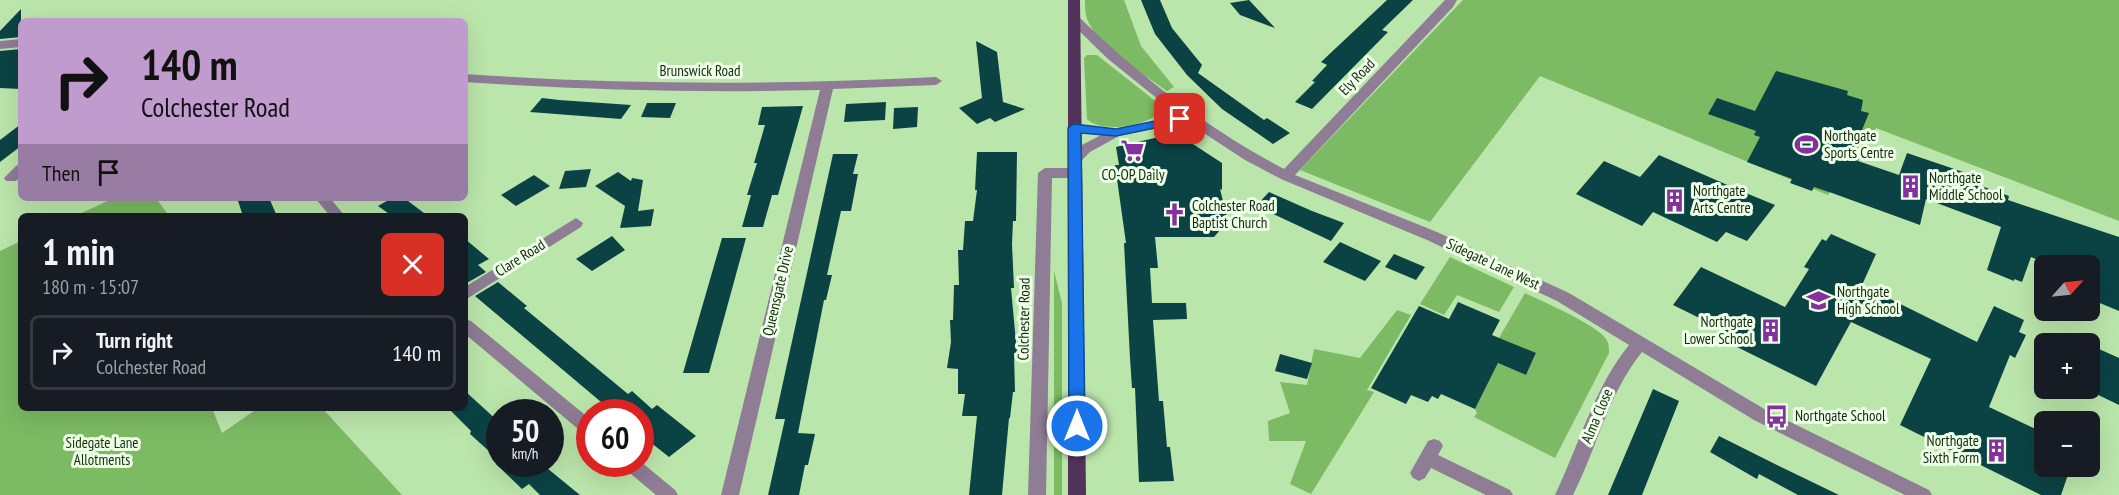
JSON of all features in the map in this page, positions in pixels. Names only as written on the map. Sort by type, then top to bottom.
[{"type":"main road","points":[[1074,0],[1077,495]]},
{"type":"street","name":"Ely Road","points":[[1286,176],[1449,5],[1451,0]]},
{"type":"street","name":"Sidegate Lane West","points":[[1075,20],[1112,56],[1192,120],[1244,153],[1286,176],[1432,236],[1596,315],[1760,415],[1923,495]]},
{"type":"street","points":[[0,45],[18,43]]},
{"type":"street","name":"Brunswick Road","points":[[468,78],[612,88],[826,87],[936,81]]},
{"type":"street","name":"Queensgate Drive","points":[[730,495],[826,87]]},
{"type":"street","points":[[1075,166],[1086,149],[1116,133],[1169,121],[1192,120]]},
{"type":"street","points":[[1074,128],[1116,133]]},
{"type":"street","name":"Colchester Road","points":[[1037,495],[1045,173],[1075,166]]},
{"type":"street","points":[[325,201],[335,213]]},
{"type":"street","name":"Clare Road","points":[[468,292],[576,223]]},
{"type":"street","points":[[468,327],[576,417]]},
{"type":"street","name":"Alma Close","points":[[1564,495],[1622,362],[1640,343]]},
{"type":"street","points":[[1427,459],[1504,495]]},
{"type":"street","points":[[647,477],[669,495]]},
{"type":"green space","points":[[1085,0],[1124,0],[1141,46],[1174,87],[1167,91],[1110,49],[1092,29],[1085,12]]},
{"type":"green space","name":"Northgate Sports Centre","points":[[1463,0],[2119,0],[2119,221],[1876,128],[1828,195],[1540,76],[1430,222],[1300,170]]},
{"type":"green space","points":[[1087,55],[1097,55],[1159,104],[1162,110],[1147,120],[1125,126],[1103,126],[1087,119],[1084,58]]},
{"type":"green space","points":[[108,201],[158,201],[167,213],[82,213]]},
{"type":"green space","name":"Sidegate Lane Allotments","points":[[18,242],[18,411],[213,411],[222,433],[254,411],[325,411],[402,495],[0,495],[0,251]]},
{"type":"green space","points":[[1450,257],[1514,287],[1499,312],[1457,295],[1444,315],[1420,304]]},
{"type":"green space","points":[[1054,271],[1062,303],[1062,495],[1054,495]]},
{"type":"green space","points":[[1525,293],[1592,327],[1601,333],[1609,346],[1609,353],[1555,458],[1474,417],[1477,413],[1475,409],[1498,363],[1526,375],[1536,354],[1499,338]]},
{"type":"green space","points":[[1397,310],[1411,315],[1367,390],[1374,392],[1311,494],[1290,484],[1306,441],[1269,441],[1268,421],[1290,413],[1280,382],[1307,385],[1314,349],[1360,358]]},
{"type":"building","points":[[1141,0],[1160,0],[1172,28],[1202,65],[1198,73],[1264,120],[1267,118],[1290,133],[1273,144],[1222,109],[1187,75],[1155,34]]},
{"type":"building","points":[[1249,0],[1275,28],[1240,15],[1230,3]]},
{"type":"building","points":[[1387,0],[1413,0],[1382,30],[1388,32],[1312,109],[1295,102],[1315,82],[1312,81],[1327,65],[1321,62]]},
{"type":"building","points":[[21,9],[21,18],[18,18],[18,37],[0,39],[0,31]]},
{"type":"building","points":[[976,41],[997,52],[1003,102],[1025,109],[995,122],[990,118],[977,124],[959,108],[982,98]]},
{"type":"building","points":[[18,49],[18,89],[0,88],[0,51]]},
{"type":"building","points":[[1776,71],[1848,91],[1847,95],[1863,100],[1861,111],[1869,113],[1852,154],[1860,156],[1858,161],[1899,175],[1907,153],[1972,175],[1970,182],[2009,196],[2008,200],[2119,237],[2119,311],[2100,303],[2100,255],[2034,255],[2034,258],[2031,257],[2022,282],[2014,279],[2014,281],[1987,270],[2001,227],[1926,199],[1920,225],[1814,187],[1812,191],[1790,183],[1792,179],[1747,162],[1760,137],[1754,135],[1756,131],[1708,114],[1717,98],[1755,111]]},
{"type":"building","points":[[542,98],[631,105],[621,119],[530,112]]},
{"type":"building","points":[[886,102],[885,120],[844,122],[846,104]]},
{"type":"building","points":[[647,103],[676,103],[670,118],[641,117]]},
{"type":"building","points":[[803,106],[778,195],[772,195],[763,227],[742,227],[751,195],[747,195],[757,163],[754,163],[765,125],[758,125],[762,107]]},
{"type":"building","points":[[918,107],[917,127],[893,129],[894,108]]},
{"type":"building","points":[[18,126],[18,148],[0,162],[0,140]]},
{"type":"building","points":[[1176,133],[1222,163],[1222,190],[1220,189],[1228,221],[1214,237],[1155,237],[1158,268],[1150,268],[1152,303],[1186,303],[1187,319],[1153,320],[1159,401],[1163,401],[1167,447],[1170,447],[1174,481],[1139,482],[1135,388],[1132,388],[1130,358],[1124,243],[1126,243],[1115,165],[1119,165],[1116,147]]},
{"type":"building","points":[[977,152],[1017,152],[1016,221],[1013,221],[1012,244],[1014,288],[1011,288],[1017,353],[1014,353],[1015,392],[1013,392],[1009,418],[1002,495],[969,495],[977,416],[962,416],[965,394],[958,394],[958,369],[947,368],[951,342],[950,320],[953,320],[954,285],[959,285],[958,250],[963,250],[965,221],[973,221],[977,190],[975,190]]},
{"type":"building","points":[[833,154],[858,154],[853,174],[858,174],[851,211],[841,211],[827,275],[832,275],[826,300],[824,300],[798,433],[815,434],[808,465],[805,465],[799,495],[768,495],[785,419],[775,419]]},
{"type":"building","name":"Northgate Arts Centre","points":[[1659,155],[1775,205],[1747,241],[1726,232],[1717,242],[1653,212],[1642,226],[1576,194],[1604,161],[1640,177]]},
{"type":"building","points":[[591,169],[586,187],[559,189],[565,171]]},
{"type":"building","points":[[618,172],[631,181],[632,178],[643,180],[638,211],[654,209],[651,226],[620,228],[625,206],[595,186]]},
{"type":"building","points":[[534,175],[550,186],[516,206],[501,195]]},
{"type":"building","points":[[1269,192],[1344,223],[1331,241],[1256,206]]},
{"type":"building","points":[[238,201],[270,201],[276,213],[242,213]]},
{"type":"building","points":[[387,201],[408,201],[424,213],[388,213],[378,206]]},
{"type":"building","points":[[1831,234],[1876,254],[1862,285],[1977,342],[1994,306],[2024,320],[2019,332],[2026,335],[2015,358],[2010,355],[1989,407],[2034,428],[2034,477],[2067,477],[2061,495],[2041,495],[1900,425],[1931,359],[1851,322],[1816,386],[1737,347],[1742,339],[1673,305],[1701,267],[1785,307],[1809,269],[1804,267],[1822,239],[1826,241]]},
{"type":"building","points":[[612,236],[625,250],[592,271],[576,259]]},
{"type":"building","points":[[722,238],[746,238],[709,373],[683,373]]},
{"type":"building","points":[[468,242],[489,259],[478,265],[486,272],[468,282]]},
{"type":"building","points":[[1340,242],[1381,261],[1365,281],[1323,262]]},
{"type":"building","points":[[1394,254],[1425,267],[1416,280],[1385,267]]},
{"type":"building","points":[[498,282],[527,306],[524,308],[628,394],[632,391],[641,399],[598,399],[475,296]]},
{"type":"building","points":[[1458,302],[1500,320],[1492,335],[1536,353],[1526,375],[1498,363],[1475,409],[1441,394],[1438,399],[1432,396],[1428,402],[1411,395],[1406,404],[1371,388],[1419,306],[1449,319]]},
{"type":"building","points":[[2100,349],[2119,358],[2119,405],[2100,396]]},
{"type":"building","points":[[1280,354],[1312,363],[1307,379],[1275,371]]},
{"type":"building","points":[[1653,389],[1679,401],[1642,495],[1608,495]]},
{"type":"building","points":[[468,394],[486,410],[486,448],[470,434],[471,431],[451,411],[468,411]]},
{"type":"building","points":[[657,405],[696,436],[669,457],[654,445],[654,407]]},
{"type":"building","points":[[1719,436],[1839,495],[1798,495],[1759,474],[1757,479],[1710,452]]},
{"type":"building","points":[[510,477],[558,477],[580,495],[540,495],[529,484],[522,489]]},
{"type":"place","name":"Northgate Sports Centre","points":[[1806,145]]},
{"type":"place","name":"CO-OP Daily","points":[[1133,151]]},
{"type":"place","name":"Northgate Middle School","points":[[1911,187]]},
{"type":"place","name":"Northgate Arts Centre","points":[[1675,200]]},
{"type":"place","name":"Colchester Road Baptist Church","points":[[1174,215]]},
{"type":"place","name":"Northgate High School","points":[[1819,301]]},
{"type":"place","name":"Northgate Lower School","points":[[1771,331]]},
{"type":"place","name":"Northgate School","points":[[1777,416]]},
{"type":"place","name":"Northgate Sixth Form","points":[[1997,450]]},
{"type":"route","points":[[1077,426],[1074,128],[1116,133],[1180,119]]}]
